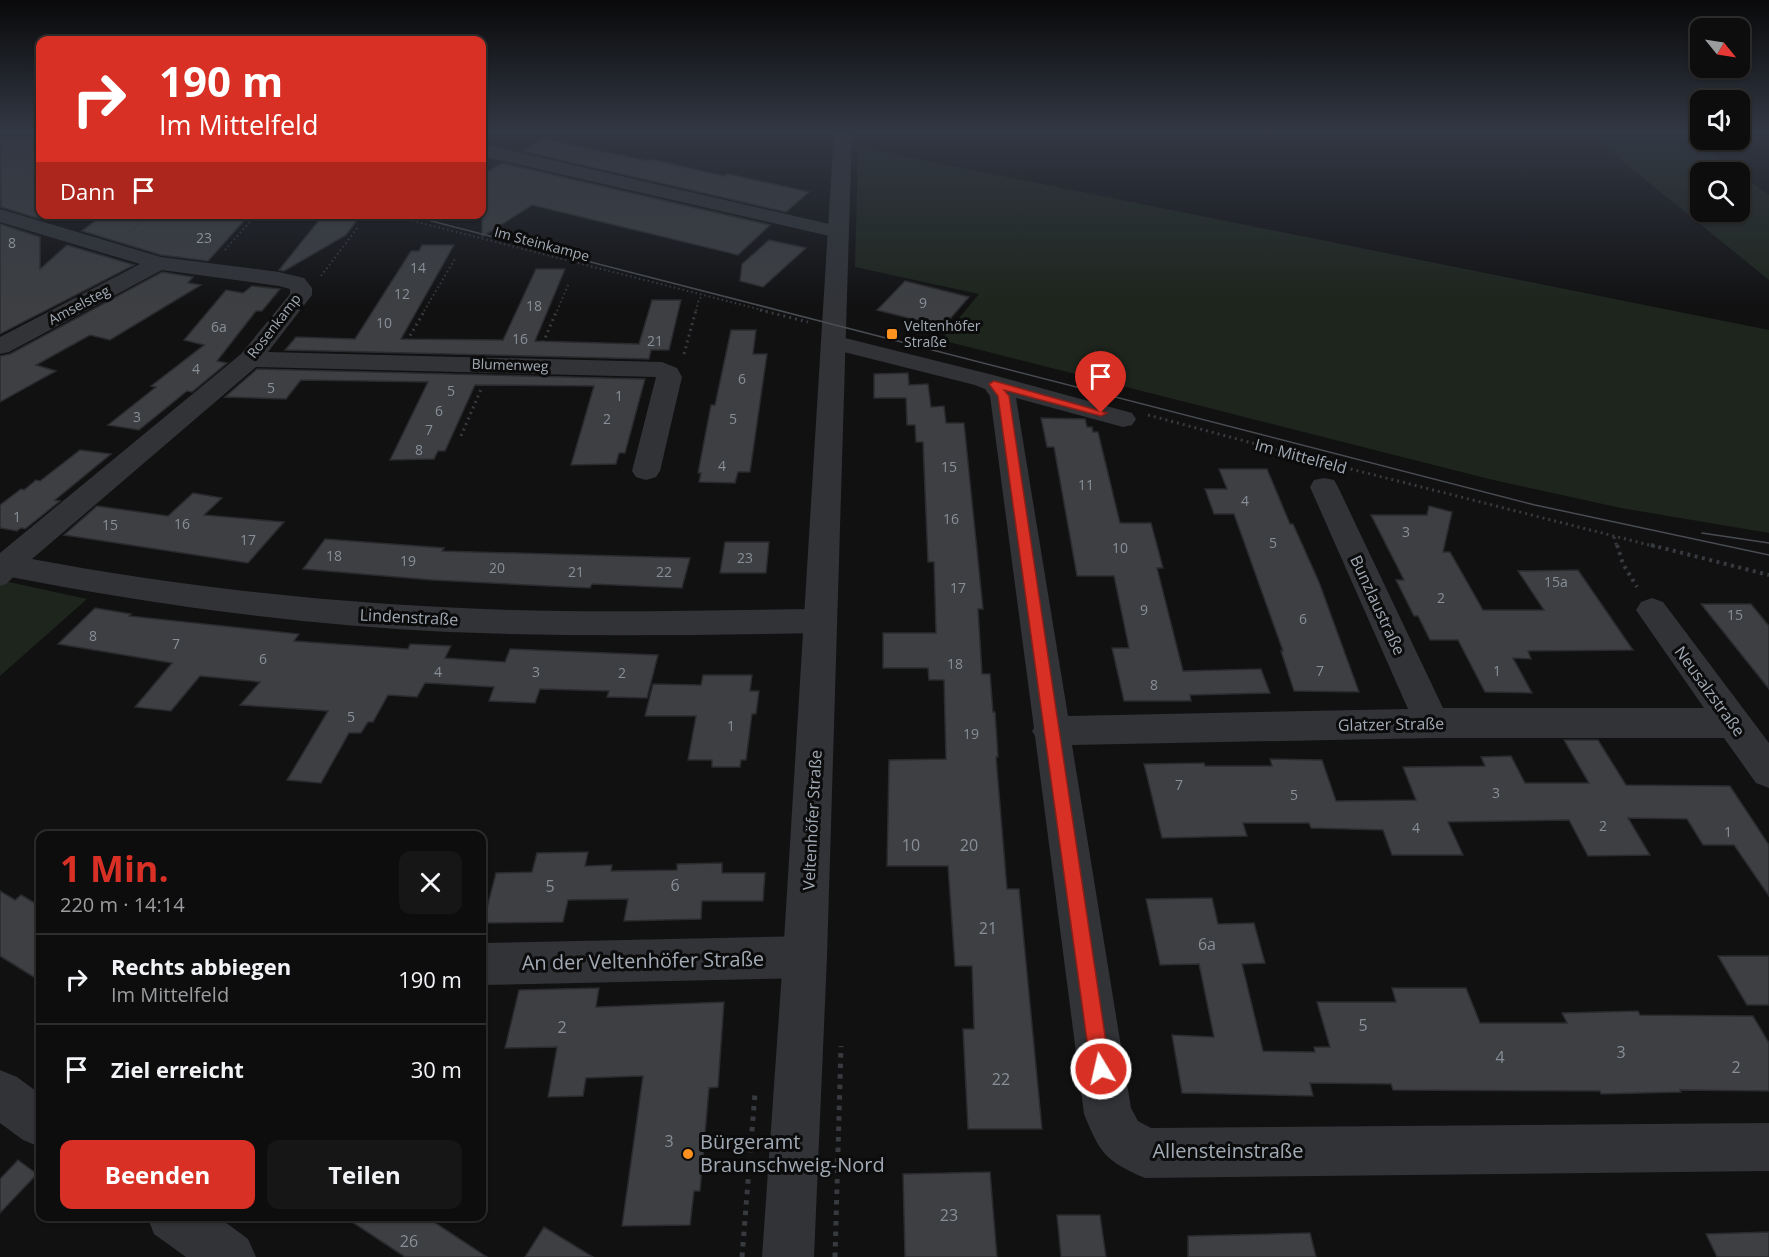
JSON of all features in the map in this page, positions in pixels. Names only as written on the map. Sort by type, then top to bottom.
[{"type":"street","points":[[654,190],[838,232]]},
{"type":"street","name":"Veltenhöfer Straße","points":[[788,1257],[821,621],[824,333],[838,232],[840,190]]},
{"type":"street","name":"Rosenkamp","points":[[3,218],[159,263],[296,283],[301,288],[301,295],[250,358],[5,569]]},
{"type":"street","name":"Amselsteg","points":[[0,347],[159,263]]},
{"type":"street","points":[[824,333],[994,384],[1131,416]]},
{"type":"street","name":"Blumenweg","points":[[250,358],[653,369],[668,373]]},
{"type":"street","points":[[645,471],[669,377],[668,373]]},
{"type":"street","name":"Allensteinstraße","points":[[994,384],[1003,396],[1107,1114],[1121,1138],[1145,1153],[1769,1147]]},
{"type":"street","name":"Bunzlaustraße","points":[[1323,488],[1432,723]]},
{"type":"street","name":"Lindenstraße","points":[[5,569],[175,595],[281,608],[402,617],[626,624],[821,621]]},
{"type":"street","name":"Neusalzstraße","points":[[1652,610],[1769,772]]},
{"type":"street","name":"Glatzer Straße","points":[[1050,731],[1432,723],[1733,723]]},
{"type":"street","name":"An der Veltenhöfer Straße","points":[[486,964],[805,957]]},
{"type":"street","points":[[0,1094],[36,1120]]},
{"type":"street","points":[[179,1221],[230,1257]]},
{"type":"path","points":[[207,270],[253,219]]},
{"type":"path","name":"Im Steinkampe","points":[[405,219],[692,293],[824,333]]},
{"type":"path","points":[[301,295],[324,273],[358,227]]},
{"type":"path","points":[[395,362],[454,259]]},
{"type":"path","points":[[534,366],[569,283]]},
{"type":"path","points":[[668,373],[681,367],[699,299],[703,296]]},
{"type":"path","points":[[461,436],[492,365]]},
{"type":"path","name":"Im Mittelfeld","points":[[1131,416],[1769,575]]},
{"type":"path","points":[[1614,536],[1623,564],[1652,610]]},
{"type":"shaded area","points":[[857,190],[1070,190],[1769,330],[1769,533],[1621,508],[1489,479],[941,340],[979,294],[855,267]]},
{"type":"shaded area","points":[[1657,190],[1690,190],[1690,216]]},
{"type":"shaded area","points":[[1750,190],[1761,190],[1769,195],[1769,280],[1697,222],[1750,222]]},
{"type":"shaded area","points":[[0,580],[87,599],[0,676]]},
{"type":"building","points":[[1,190],[36,190],[36,218],[1,207]]},
{"type":"building","points":[[486,190],[617,190],[770,225],[738,255],[532,205],[482,237],[482,219],[486,219]]},
{"type":"building","points":[[689,190],[798,190],[809,192],[786,212]]},
{"type":"building","points":[[98,219],[246,219],[208,261],[161,255],[82,231]]},
{"type":"building","points":[[320,219],[358,219],[346,235],[284,271],[279,270]]},
{"type":"building","points":[[0,224],[40,237],[40,269],[67,245],[134,265],[0,334]]},
{"type":"building","points":[[769,240],[806,248],[763,287],[740,281],[742,264]]},
{"type":"building","points":[[422,245],[454,245],[401,339],[503,340],[536,269],[565,269],[535,341],[639,344],[652,300],[681,300],[669,350],[651,350],[649,359],[285,350],[296,337],[355,339],[411,251],[419,251]]},
{"type":"building","points":[[162,272],[193,277],[188,283],[201,285],[110,340],[90,335],[36,365],[56,371],[0,402],[0,356],[10,354]]},
{"type":"building","points":[[905,281],[969,297],[943,327],[877,310]]},
{"type":"building","points":[[252,286],[280,289],[262,311],[256,311],[217,361],[227,363],[192,392],[187,391],[139,430],[108,425],[156,387],[151,386],[204,345],[184,340],[226,290],[243,293]]},
{"type":"building","points":[[731,330],[756,330],[753,354],[767,354],[750,472],[738,472],[735,483],[699,482],[701,473],[698,473],[711,405],[715,405]]},
{"type":"building","points":[[257,369],[645,379],[625,453],[619,453],[616,464],[571,465],[594,386],[475,385],[445,451],[438,451],[434,459],[390,460],[428,382],[301,380],[286,399],[225,397]]},
{"type":"building","points":[[908,373],[909,385],[928,384],[931,407],[944,406],[946,423],[964,423],[983,609],[978,609],[982,674],[990,674],[993,712],[995,712],[998,757],[996,757],[1007,889],[1019,889],[1042,1129],[968,1129],[963,1029],[974,1029],[972,966],[955,966],[948,866],[887,866],[889,760],[946,759],[944,680],[929,680],[928,668],[883,668],[883,633],[936,633],[934,562],[928,562],[923,442],[916,442],[915,425],[907,425],[906,398],[874,398],[874,374]]},
{"type":"building","points":[[1041,418],[1085,419],[1087,427],[1092,427],[1093,432],[1098,432],[1120,523],[1151,523],[1163,568],[1157,568],[1183,671],[1261,669],[1270,693],[1190,695],[1191,701],[1124,701],[1112,648],[1129,648],[1114,576],[1077,576],[1054,447],[1047,447]]},
{"type":"building","points":[[80,450],[111,454],[55,500],[60,501],[25,529],[21,528],[17,531],[0,528],[0,505],[36,480],[40,481]]},
{"type":"building","points":[[1219,469],[1267,469],[1290,524],[1293,524],[1319,582],[1359,692],[1294,691],[1281,651],[1283,651],[1234,514],[1214,514],[1205,489],[1227,489]]},
{"type":"building","points":[[193,493],[222,498],[204,515],[284,522],[248,563],[64,535],[97,506],[168,516]]},
{"type":"building","points":[[1429,506],[1452,512],[1443,552],[1450,552],[1483,610],[1544,610],[1518,571],[1578,570],[1633,650],[1528,651],[1531,659],[1513,658],[1532,693],[1485,692],[1458,640],[1430,640],[1418,616],[1414,616],[1396,580],[1404,580],[1371,515],[1427,515]]},
{"type":"building","points":[[325,539],[444,548],[442,551],[690,558],[682,588],[592,584],[590,588],[548,586],[432,580],[303,569]]},
{"type":"building","points":[[725,542],[769,542],[766,573],[720,573]]},
{"type":"building","points":[[1701,604],[1751,604],[1769,626],[1769,689]]},
{"type":"building","points":[[95,608],[131,614],[129,616],[299,634],[294,641],[408,649],[410,644],[451,646],[445,658],[505,662],[510,649],[658,655],[647,698],[607,697],[609,691],[540,689],[535,703],[489,701],[494,687],[425,683],[417,697],[388,695],[373,722],[368,722],[361,733],[349,733],[321,783],[287,780],[328,711],[240,705],[260,682],[200,676],[171,711],[135,707],[172,663],[58,644]]},
{"type":"building","points":[[703,675],[752,675],[750,691],[759,691],[756,714],[752,714],[746,760],[741,760],[740,767],[712,767],[712,760],[688,760],[696,716],[645,716],[653,684],[701,685]]},
{"type":"building","points":[[1564,740],[1598,740],[1626,785],[1730,786],[1769,845],[1769,896],[1734,845],[1703,845],[1687,819],[1628,818],[1650,855],[1588,856],[1569,820],[1448,822],[1463,855],[1392,855],[1383,830],[1311,828],[1309,823],[1243,823],[1247,836],[1162,838],[1144,764],[1204,763],[1205,766],[1272,766],[1270,759],[1322,760],[1336,801],[1416,800],[1403,767],[1485,766],[1481,757],[1511,756],[1525,783],[1589,783]]},
{"type":"building","points":[[588,852],[585,866],[612,865],[611,871],[677,870],[677,864],[722,863],[722,873],[765,873],[763,901],[702,901],[701,919],[624,921],[628,899],[568,900],[563,922],[486,923],[486,911],[496,873],[532,872],[537,853]]},
{"type":"building","points":[[0,891],[15,900],[21,895],[36,904],[36,978],[0,956]]},
{"type":"building","points":[[1212,898],[1218,924],[1254,923],[1265,963],[1242,964],[1263,1051],[1315,1052],[1314,1047],[1330,1047],[1317,1002],[1396,1002],[1392,988],[1466,988],[1480,1023],[1567,1023],[1562,1013],[1638,1011],[1640,1015],[1753,1016],[1769,1043],[1769,1091],[1680,1090],[1681,1092],[1601,1094],[1600,1091],[1393,1090],[1391,1084],[1310,1083],[1313,1096],[1182,1093],[1172,1035],[1214,1037],[1199,964],[1160,965],[1146,899]]},
{"type":"building","points":[[1718,956],[1769,956],[1769,1005],[1747,1005]]},
{"type":"building","points":[[599,988],[596,1007],[724,1002],[718,1087],[709,1088],[700,1191],[694,1191],[690,1225],[622,1226],[643,1076],[586,1078],[583,1096],[548,1097],[557,1047],[505,1048],[519,990]]},
{"type":"building","points":[[18,1160],[36,1173],[0,1213],[0,1179]]},
{"type":"building","points":[[990,1172],[997,1257],[905,1257],[903,1174]]},
{"type":"building","points":[[1057,1215],[1100,1215],[1106,1257],[1061,1257]]},
{"type":"building","points":[[351,1221],[433,1221],[487,1257],[405,1257]]},
{"type":"building","points":[[544,1227],[593,1257],[525,1257]]},
{"type":"building","points":[[1769,1232],[1769,1257],[1717,1257],[1706,1234]]},
{"type":"building","points":[[1310,1233],[1316,1257],[1188,1257],[1188,1236]]},
{"type":"tram line","points":[[423,219],[1535,505],[1769,555]]},
{"type":"tram line","points":[[1702,533],[1769,543]]},
{"type":"place","name":"Veltenhöfer Straße","points":[[892,334]]},
{"type":"place","name":"Bürgeramt Braunschweig-Nord","points":[[688,1154]]},
{"type":"route","points":[[1101,413],[994,384],[1003,396],[1101,1069]]}]
